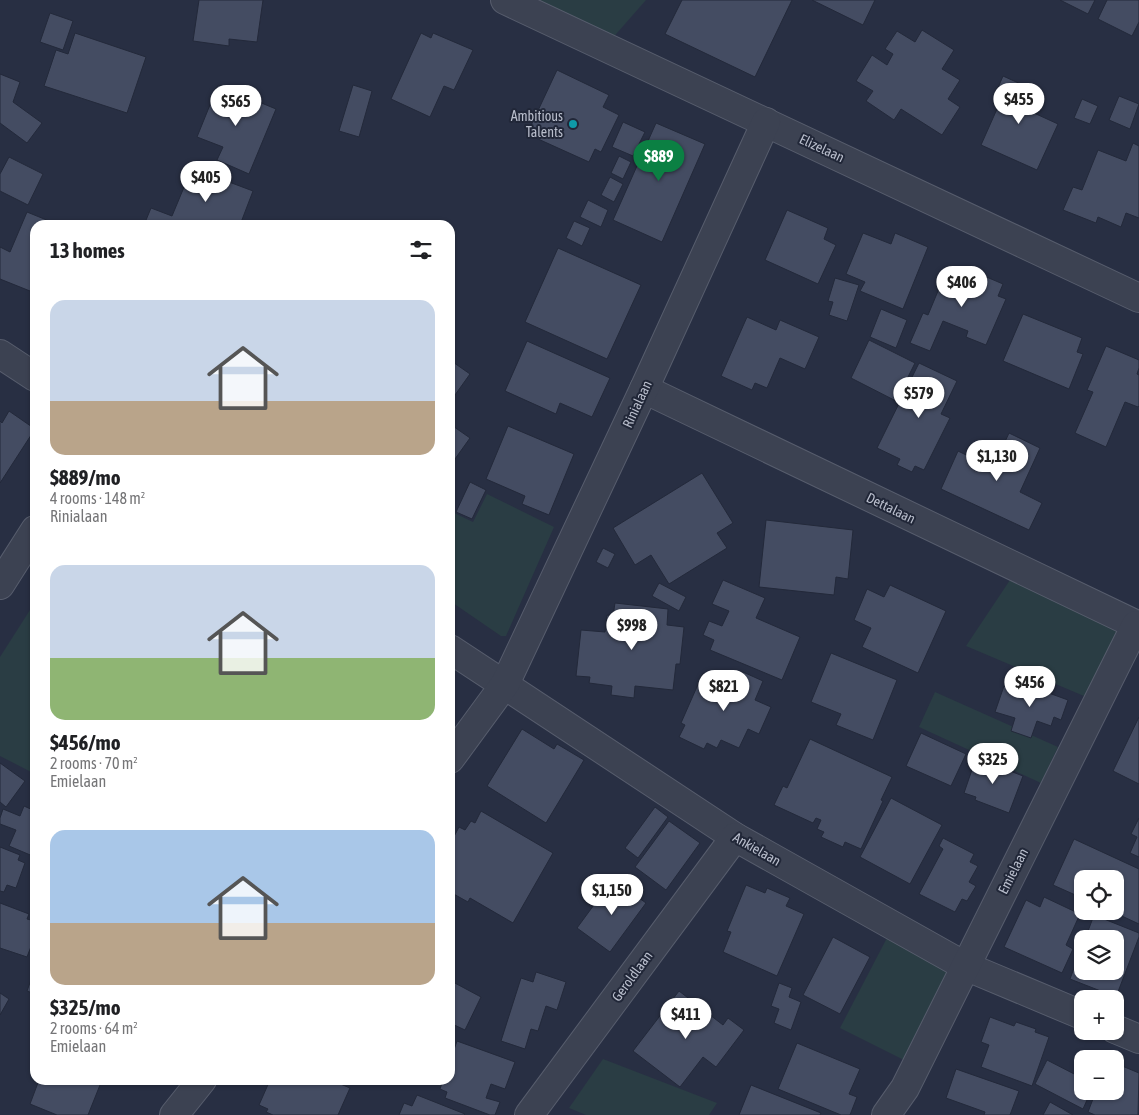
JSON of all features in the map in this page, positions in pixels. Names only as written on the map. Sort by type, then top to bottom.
[{"type":"street","name":"Elizelaan","points":[[504,0],[1139,298]]},
{"type":"street","name":"Rinialaan","points":[[455,752],[505,684],[644,390],[766,122]]},
{"type":"street","points":[[0,354],[30,374]]},
{"type":"street","name":"Dettalaan","points":[[644,390],[1138,626]]},
{"type":"street","points":[[0,585],[30,538]]},
{"type":"street","name":"Emielaan","points":[[886,1115],[905,1088],[1138,626]]},
{"type":"street","name":"Ankielaan","points":[[455,651],[735,837],[965,966],[1074,1012]]},
{"type":"street","name":"Geroldlaan","points":[[529,1115],[735,837]]},
{"type":"street","points":[[1124,1033],[1139,1039]]},
{"type":"street","points":[[174,1115],[198,1085]]},
{"type":"shaded area","points":[[522,0],[646,0],[610,41]]},
{"type":"shaded area","points":[[487,494],[554,527],[506,636],[501,636],[455,604],[455,513],[473,522]]},
{"type":"shaded area","points":[[1014,574],[1121,631],[1091,699],[966,646]]},
{"type":"shaded area","points":[[30,610],[30,771],[0,756],[0,657]]},
{"type":"shaded area","points":[[935,692],[1058,747],[1041,783],[919,727]]},
{"type":"shaded area","points":[[889,934],[939,962],[950,974],[908,1062],[840,1028]]},
{"type":"shaded area","points":[[603,1059],[717,1103],[709,1115],[586,1115],[569,1108]]},
{"type":"building","points":[[199,0],[263,0],[257,42],[229,39],[229,46],[193,41]]},
{"type":"building","points":[[682,0],[792,0],[755,77],[665,34]]},
{"type":"building","points":[[812,0],[875,0],[863,25]]},
{"type":"building","points":[[1060,0],[1095,0],[1088,14]]},
{"type":"building","points":[[1107,0],[1139,0],[1139,22],[1132,36],[1098,19]]},
{"type":"building","points":[[50,13],[73,21],[63,50],[40,42]]},
{"type":"building","points":[[922,30],[954,50],[942,69],[960,80],[948,99],[960,107],[942,135],[901,109],[894,120],[866,101],[873,91],[856,81],[872,55],[887,65],[893,54],[885,49],[897,31],[915,42]]},
{"type":"building","points":[[75,33],[146,57],[127,113],[44,86],[56,50],[68,54]]},
{"type":"building","points":[[421,33],[431,38],[433,33],[473,50],[454,90],[444,86],[430,117],[391,99]]},
{"type":"building","name":"Ambitious Talents","points":[[557,70],[609,95],[603,107],[619,115],[601,152],[595,149],[589,162],[527,134]]},
{"type":"building","points":[[0,74],[20,82],[13,102],[42,123],[27,143],[0,123]]},
{"type":"building","points":[[1003,76],[1043,94],[1034,113],[1058,124],[1037,170],[981,145],[1001,100],[994,97]]},
{"type":"building","points":[[218,85],[276,109],[249,174],[217,160],[223,147],[197,137]]},
{"type":"building","points":[[353,85],[372,91],[359,137],[339,131]]},
{"type":"building","points":[[1119,96],[1139,104],[1130,129],[1109,120]]},
{"type":"building","points":[[1082,99],[1098,106],[1090,124],[1074,118]]},
{"type":"building","points":[[623,122],[645,132],[633,156],[612,147]]},
{"type":"building","points":[[656,123],[705,144],[662,242],[613,220]]},
{"type":"building","points":[[1133,143],[1139,146],[1139,218],[1126,213],[1121,227],[1098,217],[1096,223],[1063,210],[1073,187],[1082,190],[1098,150],[1126,161]]},
{"type":"building","points":[[619,156],[631,162],[623,179],[611,173]]},
{"type":"building","points":[[9,157],[43,174],[28,205],[0,191],[0,174]]},
{"type":"building","points":[[192,168],[253,191],[242,220],[146,220],[151,208],[172,216]]},
{"type":"building","points":[[610,177],[623,184],[614,202],[601,195]]},
{"type":"building","points":[[588,200],[608,210],[601,227],[580,217]]},
{"type":"building","points":[[787,210],[828,228],[824,239],[836,245],[818,284],[765,260]]},
{"type":"building","points":[[27,212],[47,220],[30,220],[30,291],[0,279],[0,247],[10,252]]},
{"type":"building","points":[[574,221],[590,228],[582,246],[566,238]]},
{"type":"building","points":[[863,233],[891,244],[895,233],[928,247],[903,309],[860,291],[865,282],[846,274]]},
{"type":"building","points":[[558,248],[641,285],[607,359],[525,322]]},
{"type":"building","points":[[948,267],[961,272],[963,267],[1003,284],[998,296],[1006,299],[986,345],[966,337],[968,331],[943,321],[930,351],[910,343],[923,313],[928,315]]},
{"type":"building","points":[[835,278],[859,285],[847,321],[829,315],[833,302],[828,301]]},
{"type":"building","points":[[881,309],[907,320],[896,348],[870,337]]},
{"type":"building","points":[[1023,314],[1082,338],[1077,352],[1083,354],[1069,389],[1003,361]]},
{"type":"building","points":[[747,317],[776,330],[780,320],[819,337],[805,369],[780,358],[767,388],[755,383],[752,390],[721,376]]},
{"type":"building","points":[[869,340],[915,363],[896,401],[851,378]]},
{"type":"building","points":[[527,341],[610,378],[592,417],[560,403],[556,414],[505,391]]},
{"type":"building","points":[[1106,346],[1139,360],[1137,374],[1139,375],[1139,406],[1125,402],[1106,447],[1075,433],[1093,392],[1087,390]]},
{"type":"building","points":[[919,363],[957,381],[941,414],[950,418],[924,470],[915,466],[912,472],[897,465],[900,459],[877,448]]},
{"type":"building","points":[[455,364],[470,374],[455,395]]},
{"type":"building","points":[[9,411],[30,426],[30,437],[0,483],[0,421],[2,423]]},
{"type":"building","points":[[508,426],[574,454],[549,515],[522,504],[525,496],[486,479]]},
{"type":"building","points":[[455,428],[470,438],[455,459]]},
{"type":"building","points":[[1009,433],[1040,448],[1020,492],[1042,503],[1029,530],[941,489],[958,451],[993,468]]},
{"type":"building","points":[[702,473],[733,523],[717,533],[727,548],[669,584],[651,555],[635,565],[613,528]]},
{"type":"building","points":[[470,482],[486,490],[472,519],[456,512]]},
{"type":"building","points":[[766,520],[853,530],[848,579],[836,577],[834,595],[759,587]]},
{"type":"building","points":[[603,548],[615,554],[608,568],[596,562]]},
{"type":"building","points":[[723,580],[765,598],[756,618],[800,637],[782,680],[710,650],[714,640],[703,635],[709,621],[722,626],[729,611],[712,604]]},
{"type":"building","points":[[659,583],[686,597],[679,611],[652,596]]},
{"type":"building","points":[[890,585],[946,611],[918,673],[862,647],[871,628],[854,620],[867,589],[884,597]]},
{"type":"building","points":[[615,603],[668,609],[667,625],[684,627],[680,664],[676,664],[673,690],[635,686],[634,698],[611,695],[612,686],[589,683],[590,677],[576,676],[581,630],[605,632],[607,615],[613,616]]},
{"type":"building","points":[[831,653],[897,680],[873,740],[836,725],[841,714],[811,702]]},
{"type":"building","points":[[743,672],[763,681],[755,700],[771,707],[759,734],[748,729],[739,748],[721,740],[717,748],[707,743],[704,749],[679,737],[685,725],[681,723],[703,673],[735,688]]},
{"type":"building","points":[[1024,684],[1068,700],[1061,720],[1054,717],[1051,726],[1037,721],[1031,738],[1011,731],[1015,718],[995,712],[1004,686],[1021,691]]},
{"type":"building","points":[[1139,717],[1139,784],[1113,771]]},
{"type":"building","points":[[522,729],[554,749],[557,744],[584,760],[546,823],[487,786]]},
{"type":"building","points":[[921,733],[966,754],[951,786],[906,766]]},
{"type":"building","points":[[810,739],[892,777],[861,849],[845,842],[843,847],[821,837],[824,832],[817,829],[821,820],[816,818],[813,823],[774,805],[783,786],[787,788]]},
{"type":"building","points":[[976,758],[1023,776],[1009,813],[975,800],[976,797],[964,793]]},
{"type":"building","points":[[0,763],[25,781],[6,807],[0,802]]},
{"type":"building","points":[[891,798],[942,825],[910,884],[860,857]]},
{"type":"building","points":[[24,806],[30,809],[30,855],[9,846],[16,830],[0,824],[3,809],[20,816]]},
{"type":"building","points":[[655,807],[668,817],[638,858],[625,848]]},
{"type":"building","points":[[481,811],[553,853],[513,923],[470,898],[468,902],[455,895],[455,835],[459,827],[465,830],[471,821],[475,823]]},
{"type":"building","points":[[1139,818],[1139,857],[1130,853],[1137,837],[1131,834]]},
{"type":"building","points":[[669,821],[700,843],[666,890],[635,867]]},
{"type":"building","points":[[943,838],[974,854],[970,862],[978,866],[969,882],[976,886],[967,901],[962,899],[955,912],[919,894],[943,849],[939,846]]},
{"type":"building","points":[[1074,839],[1139,869],[1139,924],[1124,917],[1124,870],[1074,870],[1074,894],[1053,885]]},
{"type":"building","points":[[0,847],[20,855],[18,860],[25,863],[16,888],[7,885],[4,892],[0,891]]},
{"type":"building","points":[[613,879],[646,903],[610,952],[577,928]]},
{"type":"building","points":[[746,885],[765,893],[767,888],[790,898],[786,906],[804,914],[777,976],[723,952],[731,932],[727,931]]},
{"type":"building","points":[[1044,897],[1074,911],[1074,920],[1077,920],[1066,945],[1073,949],[1062,973],[1004,947],[1026,900],[1040,907]]},
{"type":"building","points":[[0,903],[29,914],[27,919],[30,920],[30,949],[27,957],[0,948]]},
{"type":"building","points":[[1092,920],[1106,920],[1139,933],[1124,976],[1124,930],[1088,930]]},
{"type":"building","points":[[833,937],[870,957],[840,1014],[803,995]]},
{"type":"building","points":[[1074,968],[1074,980],[1123,980],[1119,990],[1098,990],[1070,979]]},
{"type":"building","points":[[536,972],[566,982],[557,1010],[546,1006],[538,1031],[531,1029],[525,1049],[501,1041],[521,978],[533,982]]},
{"type":"building","points":[[455,983],[481,997],[465,1030],[455,1025]]},
{"type":"building","points":[[779,983],[792,988],[789,997],[801,1002],[791,1030],[774,1023],[779,1009],[771,1006]]},
{"type":"building","points":[[679,991],[723,1025],[728,1018],[744,1030],[716,1067],[703,1057],[680,1087],[633,1051]]},
{"type":"building","points":[[0,993],[9,999],[0,1015]]},
{"type":"building","points":[[990,1017],[1014,1026],[1016,1022],[1036,1029],[1035,1032],[1049,1037],[1032,1086],[981,1067],[989,1045],[981,1042]]},
{"type":"building","points":[[457,1041],[515,1062],[505,1089],[491,1084],[486,1098],[500,1102],[495,1115],[490,1115],[445,1098],[447,1092],[440,1089],[441,1085],[455,1085],[455,1047]]},
{"type":"building","points":[[797,1043],[860,1069],[849,1094],[857,1097],[850,1115],[841,1115],[778,1089]]},
{"type":"building","points":[[1047,1060],[1074,1074],[1074,1100],[1087,1100],[1083,1109],[1035,1084]]},
{"type":"building","points":[[1124,1067],[1139,1073],[1138,1115],[1095,1115],[1088,1112],[1093,1100],[1124,1100]]},
{"type":"building","points":[[956,1069],[1019,1091],[1010,1115],[984,1115],[985,1112],[946,1098]]},
{"type":"building","points":[[37,1085],[100,1085],[88,1115],[57,1115],[30,1104]]},
{"type":"building","points":[[268,1085],[343,1085],[350,1088],[338,1115],[273,1115],[266,1112],[268,1109],[259,1105]]},
{"type":"building","points":[[751,1085],[821,1113],[820,1115],[739,1115]]},
{"type":"building","points":[[417,1095],[465,1114],[399,1115],[404,1103],[412,1106]]},
{"type":"building","points":[[1050,1102],[1073,1115],[1043,1115]]},
{"type":"place","name":"Ambitious Talents","points":[[573,124]]}]
